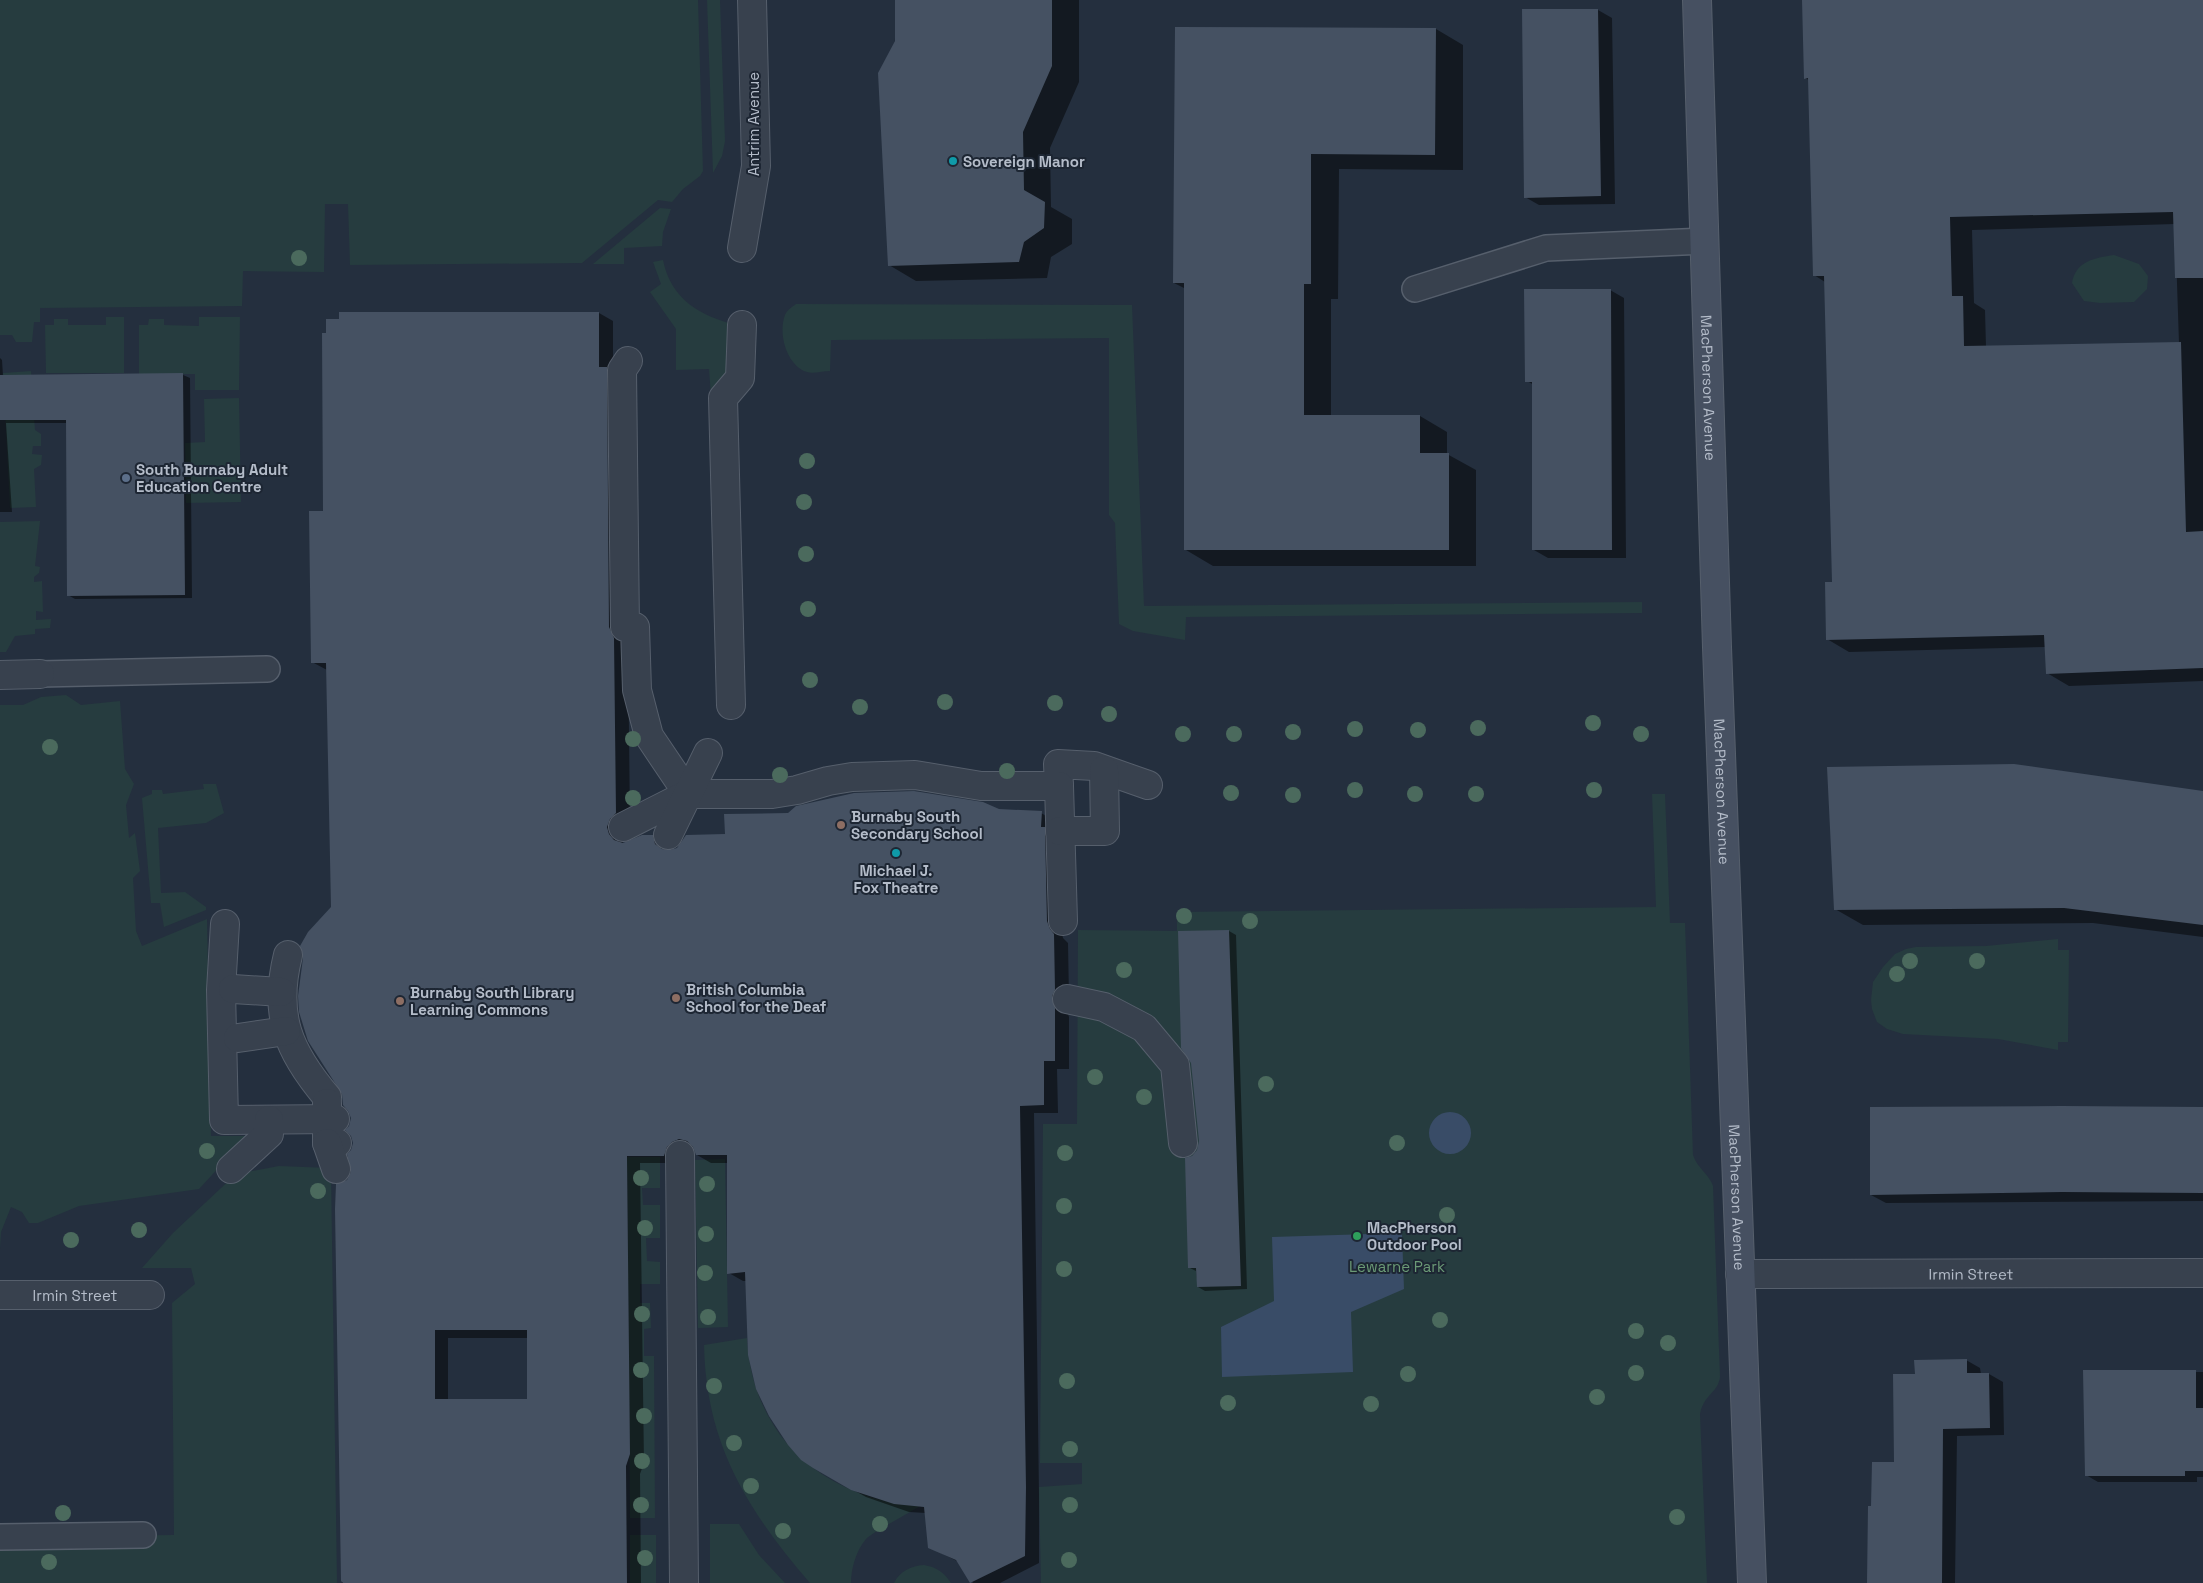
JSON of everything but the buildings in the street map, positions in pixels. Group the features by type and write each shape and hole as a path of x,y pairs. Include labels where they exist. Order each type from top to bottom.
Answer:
{"street":[{"name":"Antrim Avenue","path":"742,248 756,166 752,0"},
{"name":"MacPherson Avenue","path":"1697,0 1717,638 1752,1583"},
{"path":"731,705 723,398 740,378 742,325"},
{"path":"628,361 622,370 626,627 635,627 638,690 648,736 688,794"},
{"path":"0,675 40,674"},
{"path":"668,835 708,752"},
{"path":"1062,921 1054,824 1058,764 1094,766 1148,785"},
{"path":"1054,824 1105,831 1104,770"},
{"path":"623,827 688,794 732,804 852,777 894,779 915,775 981,786 1058,786"},
{"path":"225,924 231,1042 224,1120 269,1120 331,1127 286,1031 281,992 288,955"},
{"path":"227,990 281,992"},
{"path":"1067,999 1104,1007 1144,1028 1176,1065 1183,1143"},
{"path":"231,1042 286,1031"},
{"path":"231,1169 270,1134 269,1120"},
{"path":"680,1155 684,1583"},
{"name":"Irmin Street","path":"1740,1274 2203,1273"},
{"name":"Irmin Street","path":"0,1295 150,1295"}],"lane":[{"path":"1415,290 1546,248 1706,242"},
{"path":"40,674 267,669"},
{"path":"0,1537 143,1535"}],"green space":[{"path":"0,0 698,0 703,171 672,202 658,200 582,263 350,265 348,204 325,204 324,272 243,271 242,306 40,308 40,322 34,322 32,342 16,342 12,335 0,335"},
{"path":"707,0 720,0 725,141 722,156 713,173"},
{"path":"660,208 671,209 663,232 662,246 624,248 624,264 593,264"},
{"path":"2114,255 2139,264 2148,276 2147,289 2134,302 2100,303 2084,301 2072,283 2077,270 2093,259"},
{"path":"663,260 667,274 680,296 689,304 711,317 736,325 736,371 711,396 709,369 676,370 676,329 650,292 661,284 653,262"},
{"path":"796,304 1132,305 1144,606 1642,602 1642,613 1186,617 1185,640 1133,631 1119,624 1115,523 1109,515 1109,338 831,340 830,371 809,373 794,363 789,356 783,339 785,315"},
{"path":"106,317 124,317 124,373 46,373 45,325 54,325 54,319 68,319 68,325 106,325"},
{"path":"199,317 240,317 239,390 195,390 195,374 139,374 139,325 148,325 149,319 164,319 164,325 199,326"},
{"path":"31,371 35,430 41,434 41,446 33,446 32,454 42,455 41,465 34,469 36,507 10,508 3,373"},
{"path":"239,398 241,502 186,503 185,443 205,442 204,399"},
{"path":"40,521 35,566 40,567 39,573 34,577 34,582 42,581 43,612 36,611 36,620 51,619 50,628 35,629 35,634 15,636 6,652 0,652 0,522"},
{"path":"66,695 81,705 120,701 125,769 134,784 126,805 129,838 135,833 140,871 133,878 136,931 142,946 207,919 211,1136 248,1136 199,1189 79,1206 38,1223 29,1223 22,1212 11,1207 1,1232 0,1249 0,705 23,705 41,697"},
{"path":"203,784 216,784 224,813 206,823 158,828 161,893 185,892 206,907 206,910 164,927 160,903 151,903 142,798 152,794 152,790 162,790 163,794 204,789"},
{"name":"Lewarne Park","path":"1652,794 1665,794 1670,923 1685,923 1693,1155 1697,1164 1713,1186 1720,1377 1717,1387 1705,1402 1700,1414 1707,1583 1041,1583 1039,1487 1082,1484 1082,1463 1040,1463 1043,1124 1077,1124 1078,930 1177,931 1177,912 1656,907"},
{"path":"2058,939 2058,950 2069,950 2068,1042 2058,1042 2058,1050 1998,1039 1903,1034 1887,1029 1877,1022 1871,1000 1873,982 1895,954 1916,947 1986,946"},
{"path":"627,1157 660,1157 660,1188 642,1188 643,1205 660,1205 660,1238 646,1238 647,1261 660,1262 660,1284 640,1284 640,1303 650,1303 651,1328 644,1329 644,1356 654,1356 655,1518 630,1518"},
{"path":"725,1159 728,1327 698,1328 695,1160"},
{"path":"279,1166 329,1168 331,1172 337,1583 0,1583 0,1537 174,1535 172,1303 195,1284 191,1268 142,1268 173,1233 236,1174"},
{"path":"747,1338 752,1373 763,1405 779,1433 799,1456 824,1476 853,1491 885,1501 920,1506 866,1539 859,1549 855,1560 851,1583 810,1583 767,1529 749,1502 734,1474 722,1445 713,1414 707,1381 704,1345"},
{"path":"710,1524 739,1524 759,1555 785,1583 710,1583"},
{"path":"630,1535 656,1535 656,1583 630,1583"},
{"path":"924,1565 939,1571 951,1583 894,1583 899,1575 906,1570"}],"water":[{"path":"1454,1112 1462,1115 1468,1121 1471,1133 1468,1145 1462,1151 1446,1154 1438,1151 1432,1145 1429,1129 1432,1121 1438,1115"},
{"path":"1402,1233 1404,1289 1351,1312 1353,1372 1222,1377 1221,1327 1274,1301 1272,1237"}],"place":[{"name":"Sovereign Manor","path":"953,161"},
{"name":"South Burnaby Adult Education Centre","path":"126,478"},
{"name":"Burnaby South Secondary School","path":"841,825"},
{"name":"Michael J. Fox Theatre","path":"896,853"},
{"name":"British Columbia School for the Deaf","path":"676,998"},
{"name":"Burnaby South Library Learning Commons","path":"400,1001"},
{"name":"MacPherson Outdoor Pool","path":"1357,1236"}]}
